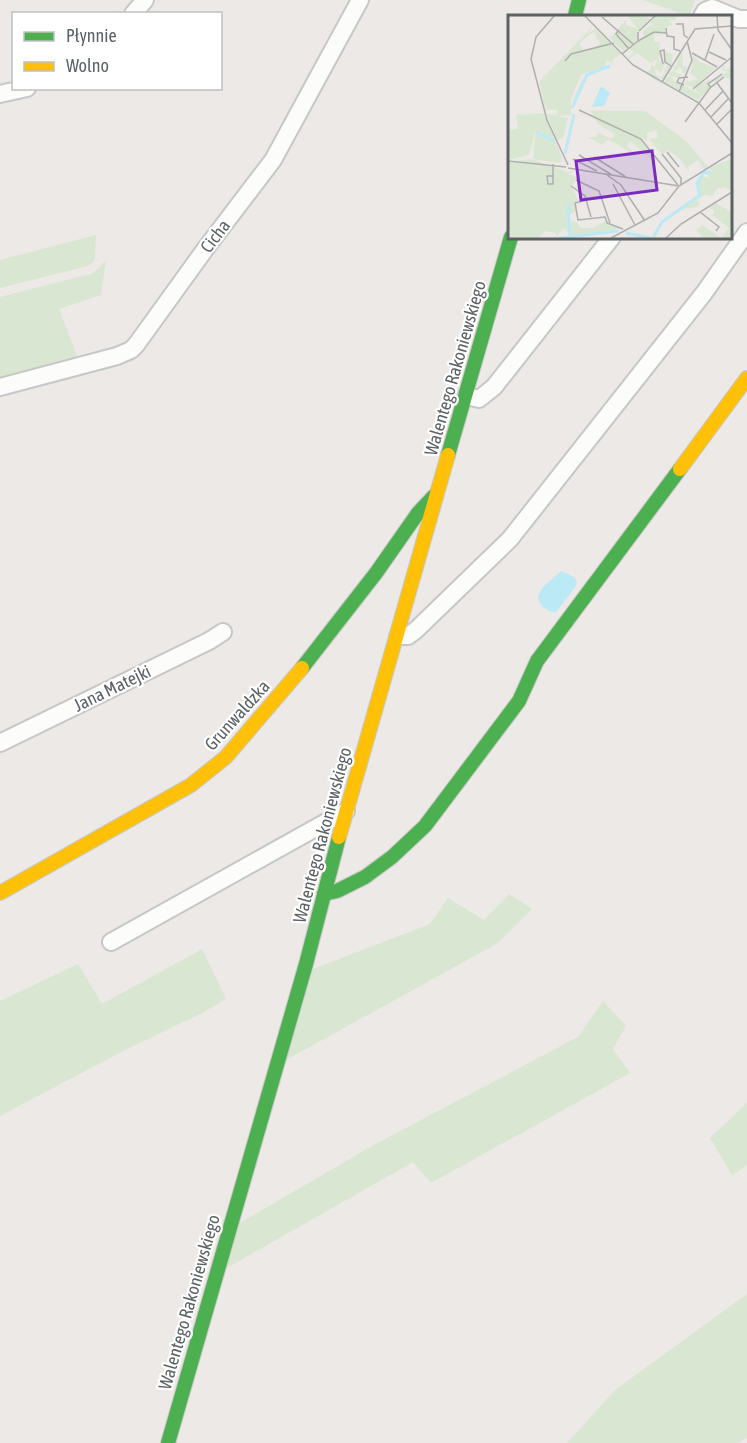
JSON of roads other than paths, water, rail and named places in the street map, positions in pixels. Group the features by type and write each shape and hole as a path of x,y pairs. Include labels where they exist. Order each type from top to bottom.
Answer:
{"street":[{"path":"135,12 145,0"},
{"name":"Cicha","path":"0,387 117,356 136,345 273,160 360,0"},
{"path":"575,15 579,0"},
{"path":"703,15 712,8 731,15"},
{"path":"732,15 747,19"},
{"path":"0,94 18,90"},
{"path":"398,636 408,636 416,630 510,539 704,293 747,232"},
{"name":"Walentego Rakoniewskiego","path":"168,1443 511,238"},
{"path":"466,396 479,399 494,387 611,238"},
{"path":"324,894 353,885 409,843 425,826 519,701 537,661 747,378"},
{"name":"Grunwaldzka","path":"0,893 191,785 226,757 308,662 376,573 418,513 438,491"},
{"name":"Jana Matejki","path":"0,743 209,641 223,632"},
{"path":"111,942 346,811"}],"water":[{"path":"561,571 574,577 577,582 556,612 553,612 541,605 538,596 543,587"}]}
